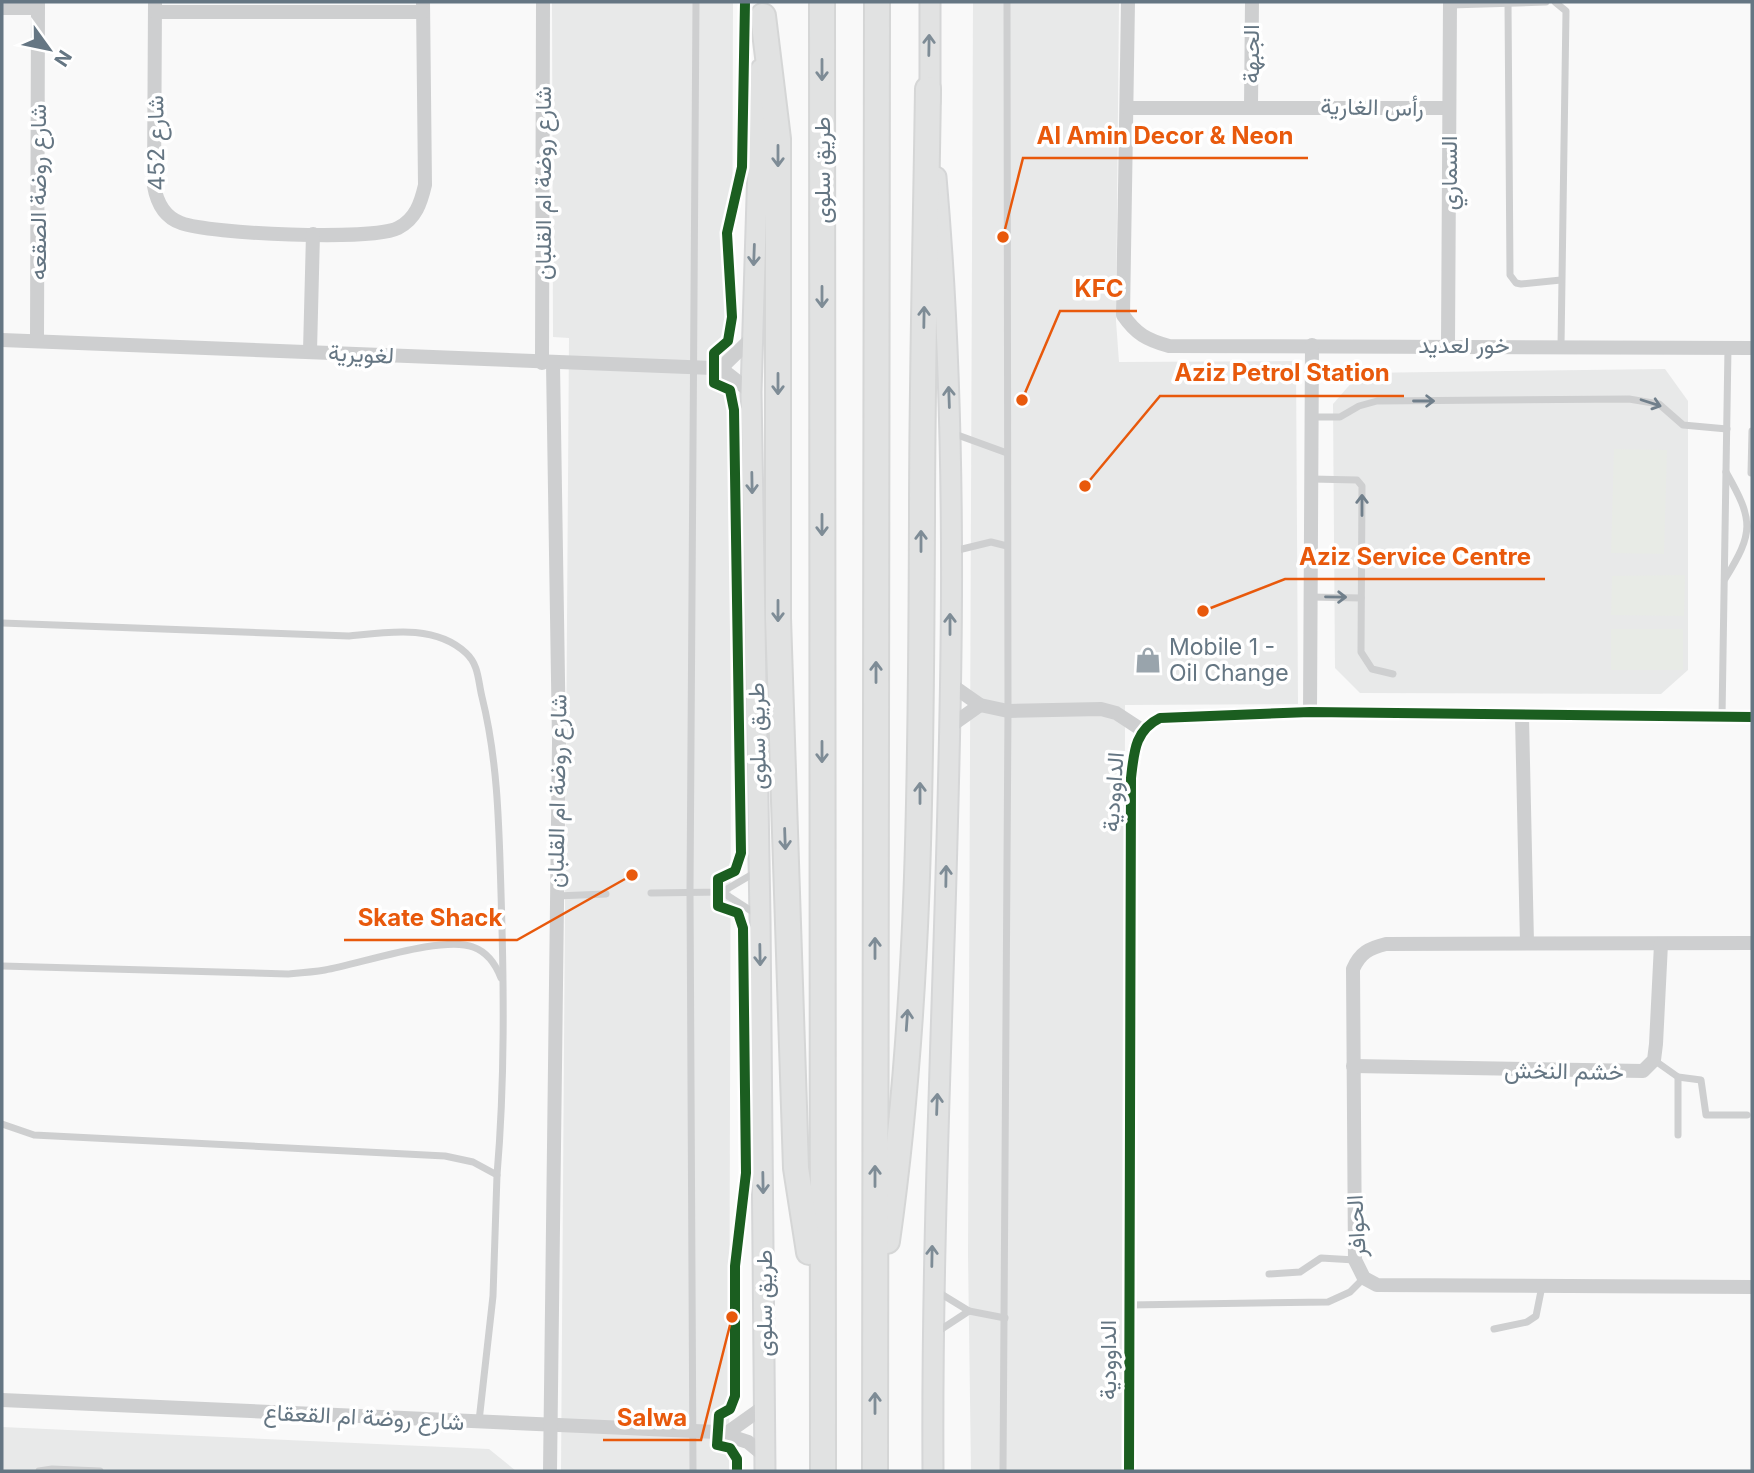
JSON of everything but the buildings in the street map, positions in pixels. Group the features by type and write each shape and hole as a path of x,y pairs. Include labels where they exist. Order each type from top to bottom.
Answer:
{"highway":[{"name":"طريق سلوى","path":"822,2 823,1471"},
{"path":"875,1471 877,2"},
{"path":"763,9 778,139 778,618 796,1168 821,1325"},
{"path":"875,1332 898,1167 920,817 928,89"}],"main road":[{"path":"930,2 928,89 944,263 950,432 950,684 932,1288 933,1471"},
{"name":"طريق سلوى","path":"763,9 751,392 760,918 765,1463"}],"street":[{"name":"شارع روضة ام القلبان","path":"543,2 548,363 559,741 550,1471"},
{"name":"خور لعديد","path":"1128,2 1123,314 1134,331 1148,341 1169,346 1448,344 1752,348"},
{"name":"الجبهة","path":"1251,106 1252,2"},
{"name":"السماري","path":"1448,344 1450,4"},
{"path":"2,8 38,5"},
{"name":"شارع روضة الصقعه","path":"37,341 38,5"},
{"path":"155,7 423,7"},
{"name":"شارع 452","path":"155,7 154,187 157,202 166,214 179,223 199,228 313,234 380,234 398,228 412,218 421,202 425,185 423,7"},
{"name":"رأس الغارية","path":"1127,108 1449,108"},
{"path":"310,351 313,234"},
{"path":"751,339 720,369 751,392"},
{"name":"لغويرية","path":"2,340 720,369"},
{"path":"1310,712 1312,345"},
{"path":"950,684 980,705 1008,711 1101,709 1116,713 1142,730"},
{"path":"949,727 980,705"},
{"name":"الداوودية","path":"1129,1471 1131,778 1135,747 1142,730 1160,718 1310,712 1522,717 1752,717"},
{"path":"1522,717 1527,943"},
{"name":"الحوافر","path":"1752,943 1386,944 1370,947 1358,957 1353,969 1354,1260 1364,1278 1377,1285 1752,1287"},
{"name":"خشم النخش","path":"1353,1066 1629,1073 1643,1071 1654,1060 1661,944"},
{"name":"شارع روضة ام القعقاع","path":"2,1400 551,1427 692,1430 727,1433 748,1442 765,1463"},
{"path":"727,1433 765,1405"}],"lane":[{"path":"693,1471 690,891 695,2"},
{"path":"1003,1471 1008,711 1007,2"},
{"path":"1450,4 1546,2"},
{"path":"1555,2 1560,2 1566,11 1561,346"},
{"path":"1508,3 1510,275 1516,283 1521,284 1561,280"},
{"path":"1722,717 1728,347"},
{"path":"1311,417 1340,417 1368,402 1377,401 1643,400 1659,404 1683,425 1727,429"},
{"path":"1751,474 1752,431"},
{"path":"950,432 1007,453"},
{"path":"1724,579 1749,545 1750,517 1726,472"},
{"path":"1311,480 1344,477 1357,480 1362,486 1361,652 1372,669 1392,674"},
{"path":"950,552 991,542 1007,547"},
{"path":"1311,597 1362,598"},
{"path":"2,623 349,636 401,631 449,641 466,653 476,666 490,728 498,795 504,985 502,1116 493,1296 479,1422"},
{"path":"722,892 759,869"},
{"path":"650,893 722,892 760,918"},
{"path":"556,896 606,894"},
{"path":"2,965 288,974 325,970 447,943 472,946 484,953 495,964 504,985"},
{"path":"1654,1060 1678,1077 1701,1080 1706,1115 1747,1115"},
{"path":"1678,1077 1678,1135"},
{"path":"2,1124 34,1135 445,1156 473,1162 497,1175"},
{"path":"1269,1274 1300,1272 1321,1258 1354,1260"},
{"path":"1129,1305 1328,1302 1350,1292 1364,1278"},
{"path":"1494,1329 1527,1322 1536,1316 1542,1286"},
{"path":"932,1288 969,1311 1005,1318"},
{"path":"932,1335 969,1311"},
{"path":"39,1471 100,1471"}],"shaded area":[{"path":"552,2 733,2 729,1471 561,1471 569,338 553,337"},
{"path":"973,2 1119,2 1116,321 1119,362 1296,361 1298,704 1125,705 1124,1471 971,1471 968,1255"},
{"path":"1665,369 1688,401 1688,670 1661,694 1360,693 1335,668 1333,404 1360,373"},
{"path":"1614,449 1667,450 1664,554 1611,553"},
{"path":"1685,575 1684,616 1611,615 1612,576"},
{"path":"1611,629 1683,629 1683,670 1611,670"},
{"path":"2,1427 489,1449 516,1471 2,1471"}],"cycle path":[{"path":"737,1471 737,1459 730,1448 717,1445 719,1415 730,1409 735,1396 735,1266 746,1173 743,928 738,913 718,906 718,879 735,871 741,853 734,410 730,390 714,383 714,353 728,341 732,317 727,233 742,167 745,2"},
{"path":"1129,1471 1131,778 1137,743 1145,729 1160,718 1310,712 1752,717"}],"place":[{"name":"Al Amin Decor & Neon","path":"1003,237"},
{"name":"KFC","path":"1022,400"},
{"name":"Aziz Petrol Station","path":"1085,486"},
{"name":"Aziz Service Centre","path":"1203,611"},
{"name":"Mobile 1 - Oil Change","path":"1148,660"},
{"name":"Skate Shack","path":"632,875"},
{"name":"Salwa","path":"732,1317"}]}
